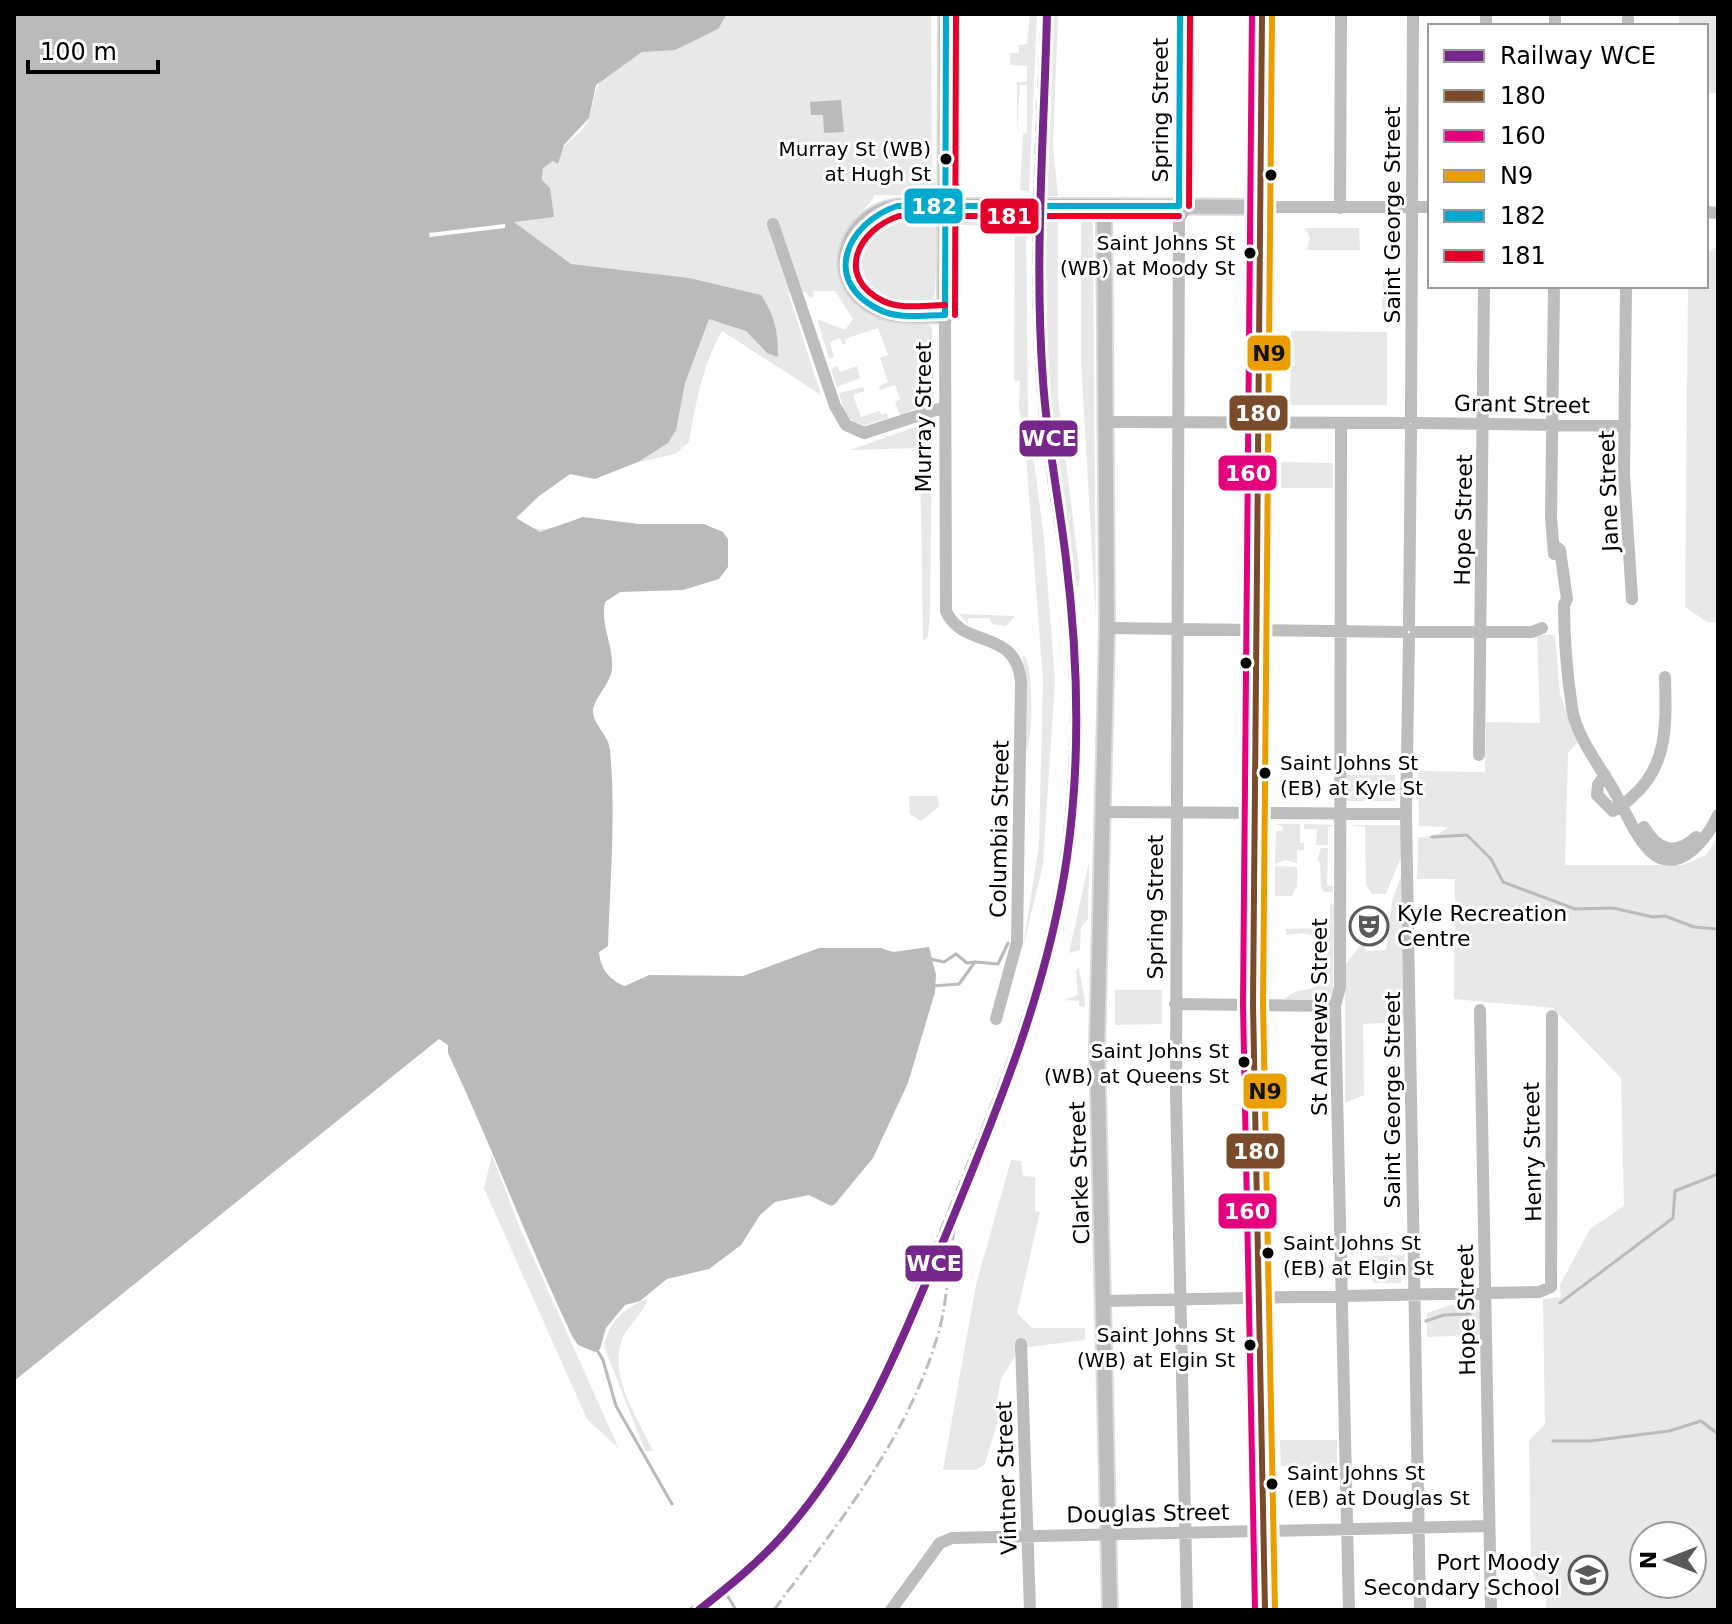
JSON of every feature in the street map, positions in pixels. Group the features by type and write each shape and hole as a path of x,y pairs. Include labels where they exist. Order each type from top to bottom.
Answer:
{"main road":[{"name":"Murray Street","path":"945,315 946,14"},
{"path":"1262,14 1253,1005 1265,1610"},
{"path":"945,315 900,315 877,309 857,293 848,275 846,252 855,229 876,211 906,206 1259,207"},
{"name":"Clarke Street","path":"1104,206 1107,628 1097,1011 1110,1610"}],"street":[{"name":"Spring Street","path":"1180,14 1184,206 1179,218 1175,1004 1187,1610"},
{"path":"1340,208 1341,14"},
{"name":"Saint George Street","path":"1413,14 1409,760 1406,814 1420,1610"},
{"path":"1259,207 1428,207"},
{"path":"773,224 835,406 846,425 864,433 945,407"},
{"name":"Hope Street","path":"1479,755 1484,288"},
{"path":"1554,288 1552,527 1555,546 1560,550 1567,599 1564,605 1565,658 1572,708 1581,732 1605,775 1598,785 1597,795 1609,810 1618,810 1644,787 1659,763 1665,738 1665,677"},
{"name":"Jane Street","path":"1626,288 1624,474 1632,599"},
{"name":"Murray Street","path":"945,315 946,611 956,626 999,643"},
{"name":"Grant Street","path":"1107,422 1625,426"},
{"name":"St Andrews Street","path":"1341,424 1340,987 1335,1006 1349,1610"},
{"path":"1107,628 1409,632 1532,632 1542,628"},
{"name":"Columbia Street","path":"996,1019 1017,942 1020,746 1020,671 1012,653 999,643"},
{"path":"1572,700 1626,803 1649,835 1665,849 1687,845 1717,817"},
{"path":"1104,812 1406,814"},
{"path":"1175,1004 1335,1006"},
{"name":"Hope Street","path":"1480,1010 1491,1610"},
{"name":"Henry Street","path":"1486,1294 1539,1292 1551,1287 1552,1016"},
{"path":"1104,1301 1486,1294"},
{"name":"Vintner Street","path":"1021,1344 1030,1610"},
{"name":"Douglas Street","path":"891,1610 940,1543 952,1538 1489,1526"}],"shaded area":[{"path":"14,14 727,14 718,29 675,50 642,52 596,85 589,118 564,145 558,164 553,161 543,168 542,180 550,188 554,217 514,222 571,264 689,278 761,295 773,317 777,340 778,357 767,353 746,331 709,319 685,383 676,430 668,443 638,462 595,479 570,474 539,496 516,518 540,532 583,517 638,524 704,524 723,532 728,539 728,567 719,579 683,590 620,592 605,602 604,618 612,667 593,711 610,750 613,823 608,946 599,952 600,958 610,977 625,986 649,975 743,976 819,948 881,948 893,952 929,947 936,975 935,992 908,1083 873,1158 835,1204 831,1206 809,1195 775,1202 760,1215 741,1245 709,1269 667,1279 640,1301 625,1305 606,1328 600,1349 595,1352 578,1345 572,1336 448,1053 448,1045 439,1039 14,1381"},
{"path":"367,14 931,14 932,176 938,186 938,196 875,195 848,228 840,256 846,285 864,308 890,320 918,321 932,327 934,401 900,415 895,402 900,399 895,385 880,390 879,386 888,382 880,358 888,355 878,328 845,339 846,344 842,344 840,338 830,342 834,357 829,359 817,319 845,330 853,319 835,291 813,291 814,296 810,298 805,292 788,292 821,395 722,331 705,371 689,442 675,454 622,466 595,479 570,474 539,496 517,517 532,528 548,529 583,517 565,536 480,534","holes":["605,74 590,116 583,128 565,146 558,164 553,161 543,167 542,180 547,187 529,174"]},
{"path":"1030,14 1037,14 1029,192 1020,190 1023,134 1027,132 1027,85 1020,85 1017,134 1017,82 1027,82 1027,66 1010,65 1010,53 1019,53 1019,45 1027,44"},
{"path":"1049,14 1058,14 1053,147 1058,196 1045,196"},
{"path":"1679,14 1718,14 1718,93 1708,93 1708,24 1679,24"},
{"path":"841,100 844,132 824,133 823,115 811,115 810,102"},
{"path":"893,212 938,212 935,294 931,303 921,309 908,309 888,305 872,296 860,284 854,269 853,254 858,238 870,225"},
{"path":"965,212 966,216 1026,215 1028,415 1044,539 1055,680 1043,864 1022,953 1039,845 1043,681 1024,429 1019,409 1020,381 1014,380 1015,232 1012,226 962,225 961,213"},
{"path":"1046,213 1058,213 1058,397 1080,577 1078,588 1073,578 1044,347"},
{"path":"1081,213 1091,219 1093,227 1096,621 1081,361"},
{"path":"1305,228 1359,228 1360,250 1307,250 1310,238"},
{"path":"1718,246 1718,622 1707,622 1685,607 1688,288 1708,288 1708,252"},
{"path":"1383,281 1396,282 1394,319 1382,319"},
{"path":"1291,331 1387,332 1387,405 1290,405"},
{"path":"837,365 840,372 857,366 860,378 837,387 831,370"},
{"path":"863,387 865,391 853,395 861,417 880,411 881,415 887,413 888,418 862,426 846,417 839,393"},
{"path":"921,425 932,434 930,613 928,637 923,641 920,448 850,450"},
{"path":"1281,462 1333,463 1333,488 1281,488"},
{"path":"959,614 1015,616 1006,626 992,624 989,618 968,618 968,624"},
{"path":"1537,635 1555,635 1560,695 1578,742 1568,753 1565,865 1683,865 1706,855 1718,836 1718,1610 1546,1610 1546,1600 1531,1569 1529,1440 1545,1424 1543,1299 1561,1297 1560,1285 1590,1229 1624,1206 1621,1078 1553,1008 1454,999 1455,879 1417,879 1418,838 1438,834 1449,827 1419,826 1418,771 1485,772 1486,722 1540,723"},
{"path":"1022,656 1026,657 1031,692 1030,735 1025,755 1026,676"},
{"path":"1344,775 1395,775 1395,801 1344,801"},
{"path":"909,796 937,796 940,806 921,821 910,814"},
{"path":"1276,824 1300,824 1300,843 1304,843 1304,850 1297,850 1297,863 1285,860 1275,864 1276,831 1282,831 1283,827"},
{"path":"1304,824 1334,825 1328,827 1328,845 1316,845 1317,829 1304,829"},
{"path":"1347,825 1400,825 1403,852 1386,894 1372,894 1366,885 1365,827"},
{"path":"1263,830 1269,830 1268,896 1263,895"},
{"path":"1321,848 1328,848 1327,885 1333,886 1333,892 1324,892 1321,887 1320,862 1317,861"},
{"path":"1089,862 1088,920 1081,926 1080,950 1069,953"},
{"path":"1275,866 1297,867 1297,886 1292,896 1275,896"},
{"path":"1403,871 1404,1022 1363,1024 1364,1095 1345,1103 1345,965 1365,940 1365,951 1386,950 1392,901"},
{"path":"1330,903 1334,905 1333,991 1328,999 1285,999 1313,988 1323,980 1327,956 1323,954 1325,939 1303,933 1287,935 1285,929 1329,928"},
{"path":"1268,946 1268,994 1263,994 1262,948"},
{"path":"1079,967 1085,1007 1079,1006 1079,1001 1064,1000 1078,995 1076,971"},
{"path":"1115,990 1162,990 1162,1024 1115,1025"},
{"path":"492,1155 519,1226 619,1449 587,1419 484,1188"},
{"path":"1011,1160 1021,1161 1023,1176 1035,1177 1035,1211 1040,1212 1017,1313 1032,1328 1085,1328 1085,1340 1020,1348 1001,1379 997,1400 1000,1413 985,1464 976,1470 943,1470 976,1285"},
{"path":"1405,1255 1401,1283 1373,1283 1373,1256"},
{"path":"647,1299 622,1340 619,1368 627,1397 653,1451 645,1451 604,1346 619,1316"},
{"path":"1450,1305 1473,1305 1480,1312 1480,1335 1427,1337 1427,1313"},
{"path":"1280,1440 1337,1440 1337,1465 1281,1466"}],"pier":[{"path":"505,224 505,228 430,237 429,233"}],"waterway":[{"path":"1432,837 1467,835 1491,859 1503,882 1575,909 1613,908 1653,917 1665,916 1694,927 1718,929"},
{"path":"933,986 959,984 975,962 998,964 1008,943"},
{"path":"930,959 944,962 956,954 967,963 975,962"},
{"path":"1560,1303 1673,1218 1675,1191 1718,1174"},
{"path":"1426,1321 1444,1315 1470,1314"},
{"path":"597,1350 603,1360 616,1406 672,1504"},
{"path":"1553,1441 1590,1441 1669,1431 1701,1421 1718,1434"},
{"path":"727,1595 736,1610"}],"railway":[{"path":"689,1610 735,1575 774,1537 807,1498 861,1412 906,1316 987,1115 1024,1014 1052,911 1065,824 1071,718 1063,577 1043,437 1035,343 1034,202 1042,14"},
{"path":"774,1610 870,1476 911,1404 940,1327 960,1206"}],"rail line":[{"name":"WCE","path":"699,1610 752,1566 808,1505 872,1402 922,1292 997,1108 1031,1010 1058,909 1071,820 1076,708 1070,596 1047,426 1040,335 1047,14"}],"transit line":[{"name":"182","path":"945,315 946,14"},
{"name":"181","path":"955,315 956,14"},
{"name":"182","path":"1179,206 1180,14"},
{"name":"181","path":"1189,206 1190,14"},
{"name":"160","path":"1252,14 1243,1005 1255,1610"},
{"name":"180","path":"1262,14 1253,1005 1265,1610"},
{"name":"N9","path":"1272,14 1263,1005 1275,1610"},
{"name":"182","path":"945,315 894,315 860,297 850,283 846,268 847,253 854,238 879,214 897,206 1179,206"},
{"name":"181","path":"945,305 897,305 883,301 868,291 859,280 856,267 857,255 872,232 899,216 1179,216"}],"place":[{"name":"Murray St (WB) at Hugh St","path":"946,159"},
{"name":"Saint Johns St (WB) at Moody St","path":"1250,253"},
{"name":"Saint Johns St (EB) at Kyle St","path":"1265,773"},
{"name":"Kyle Recreation Centre","path":"1369,926"},
{"name":"Saint Johns St (WB) at Queens St","path":"1244,1062"},
{"name":"Saint Johns St (EB) at Elgin St","path":"1268,1253"},
{"name":"Saint Johns St (WB) at Elgin St","path":"1250,1345"},
{"name":"Saint Johns St (EB) at Douglas St","path":"1272,1484"},
{"name":"Port Moody Secondary School","path":"1588,1575"}]}
